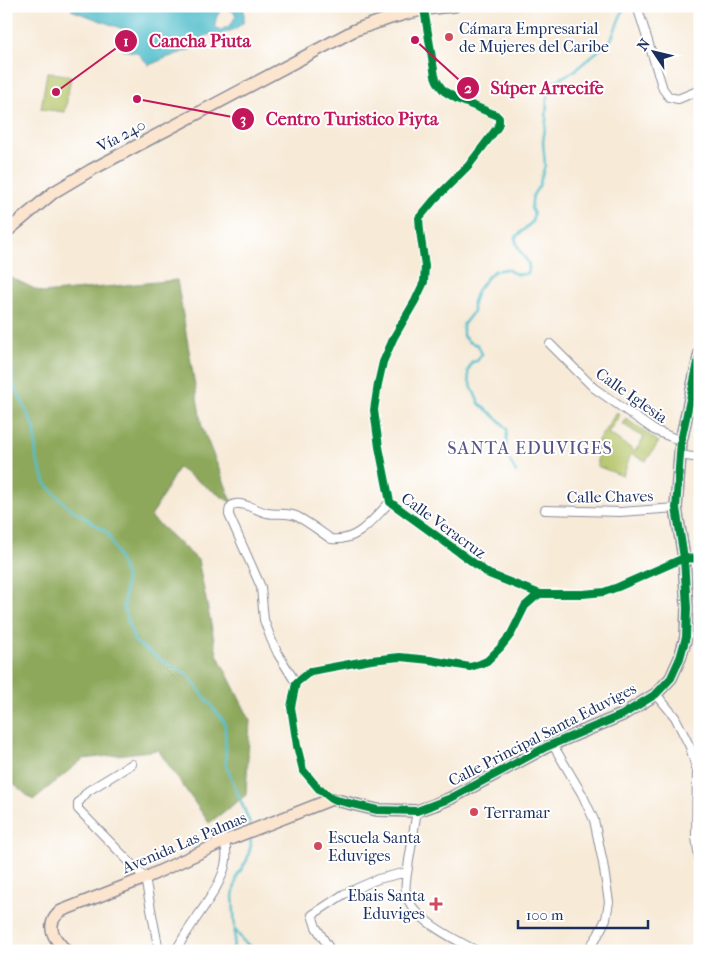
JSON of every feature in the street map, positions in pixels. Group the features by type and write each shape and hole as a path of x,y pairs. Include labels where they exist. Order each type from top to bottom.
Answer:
{"street":[{"name":"Vía 240","path":"6,232 54,192 119,154 355,30 387,18 424,9 454,6"},
{"path":"636,6 663,89 669,97 678,99 700,90"},
{"name":"Calle Veracruz","path":"424,9 437,81 444,91 457,100 496,114 499,118 499,123 469,165 434,200 420,218 425,266 424,282 394,337 383,362 374,410 390,502 489,574 540,594 604,592 684,558"},
{"name":"Calle Iglesia","path":"550,344 594,388 654,430 680,441"},
{"name":"Calle Principal Santa Eduviges","path":"332,799 377,810 417,811 451,798 546,747 553,746 622,715 656,694 670,678 680,658 686,638 687,608 684,558 676,508 680,441 700,353"},
{"path":"679,455 700,458"},
{"path":"296,683 270,639 264,620 261,587 230,515 231,507 241,503 267,513 297,516 331,539 337,539 347,538 359,533 390,502"},
{"name":"Calle Chaves","path":"545,510 620,512 676,508"},
{"path":"684,558 700,559"},
{"path":"332,799 318,788 303,770 291,706 296,683 311,671 370,660 400,657 470,666 480,664 487,661 500,648 511,634 525,606 540,594"},
{"path":"656,694 675,717 690,747 697,771 696,837 700,865"},
{"path":"553,746 582,794 594,820 603,863 609,902 606,919 587,951"},
{"path":"132,764 88,791 78,803 78,809 145,878 160,951"},
{"name":"Avenida Las Palmas","path":"66,951 55,938 52,931 53,921 61,910 145,878 225,840 332,799"},
{"path":"417,811 406,895 420,916 435,928 476,951"},
{"path":"176,951 223,873 226,860 225,840"},
{"path":"331,951 316,927 312,915 344,894 378,879 408,872"}],"green space":[{"path":"47,72 71,76 65,112 41,109"},
{"path":"6,275 43,293 177,280 202,427 233,504 178,468 151,517 198,560 217,654 250,720 246,795 209,823 158,750 83,759 33,800 6,778"},
{"path":"617,412 620,415 608,433 635,451 644,438 623,424 626,419 659,442 646,461 631,454 623,476 597,466 597,442"}],"water":[{"path":"77,6 246,6 244,8 244,22 235,29 217,36 212,33 191,49 149,65 136,52 123,50 126,30 71,10","holes":["225,9 231,10 236,15 231,25 221,30 215,27 218,14"]}],"waterway":[{"path":"516,473 506,453 507,429 479,403 469,381 468,371 472,362 477,361 482,354 478,345 469,342 463,336 463,325 473,312 473,302 477,291 494,271 507,269 517,274 528,273 528,263 515,238 532,222 534,214 531,208 533,195 539,186 545,165 543,142 547,100 550,90 553,82 574,71 611,40 622,12 622,6"},
{"path":"6,253 6,261"},
{"path":"6,355 11,362 13,383 35,429 36,458 46,484 67,506 108,533 126,575 124,608 134,641 170,666 186,673 225,723 226,765 249,821 250,828"},
{"path":"233,951 235,930 233,896 237,876 247,860 251,845 250,834"},
{"path":"236,931 243,941 257,951"}],"cycle path":[{"path":"424,9 435,76 440,86 444,91 457,99 496,115 499,118 499,123 469,165 419,218 425,266 424,282 394,337 383,362 374,410 390,502 489,574 540,594 604,592 684,558 700,559"},
{"path":"540,594 525,606 511,634 500,648 487,661 480,664 470,667 400,657 371,660 311,671 296,683 291,707 303,770 318,788 332,799 377,810 417,811 451,798 546,747 622,715 656,694 671,678 680,658 686,637 687,608 684,558 676,508 681,441 700,353"}],"place":[{"name":"Cámara Empresarial de Mujeres del Caribe","path":"449,37"},
{"name":"Súper Arrecife","path":"415,40"},
{"name":"Cancha Piuta","path":"56,92"},
{"name":"Centro Turistico Piyta","path":"137,99"},
{"name":"Terramar","path":"474,812"},
{"name":"Escuela Santa Eduviges","path":"318,846"},
{"name":"Ebais Santa Eduviges","path":"436,904"}],"district":[{"name":"SANTA EDUVIGES","path":"530,448"}]}
